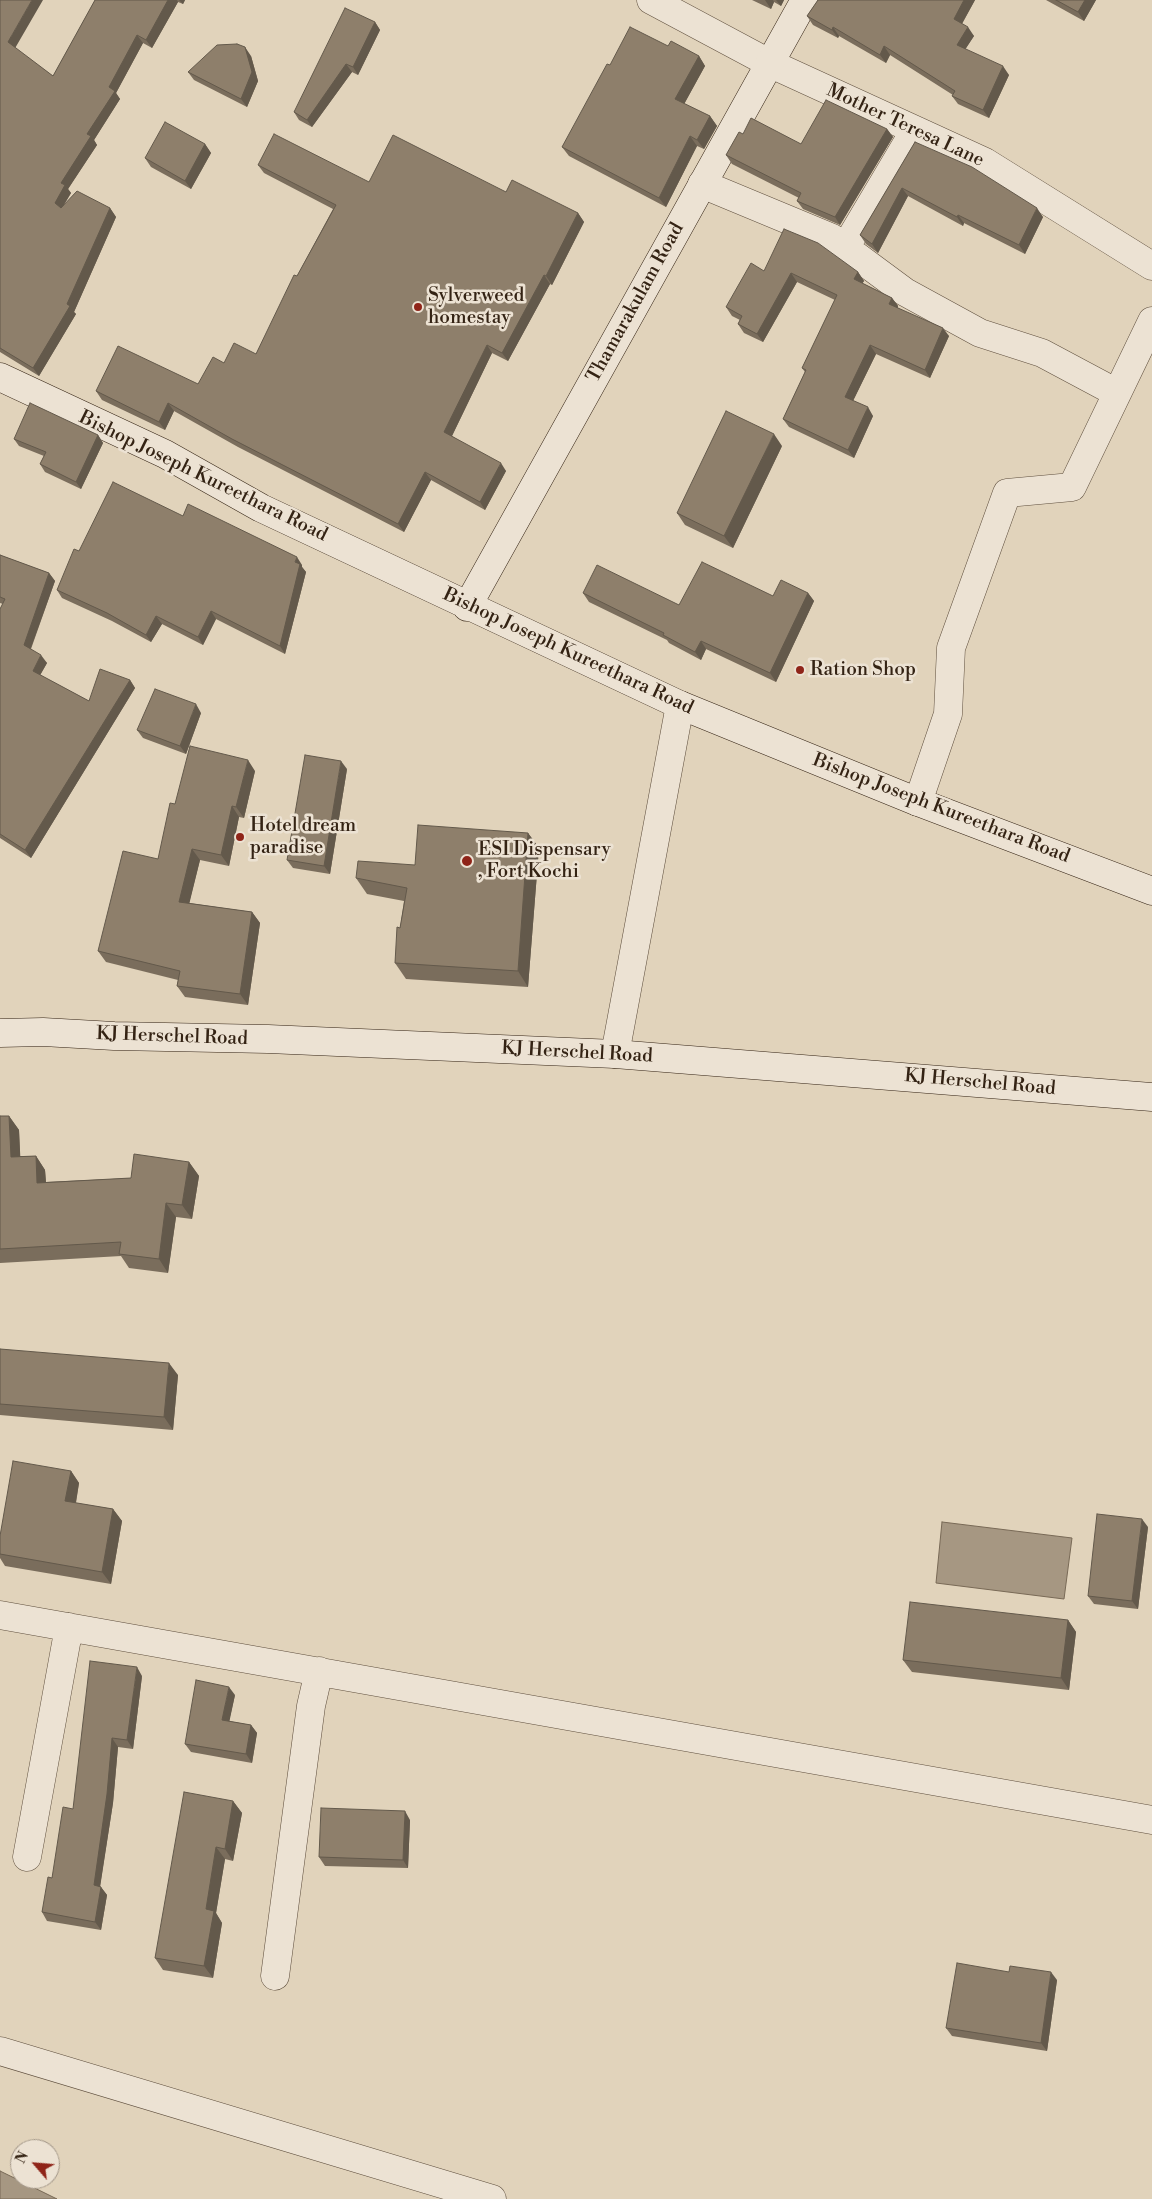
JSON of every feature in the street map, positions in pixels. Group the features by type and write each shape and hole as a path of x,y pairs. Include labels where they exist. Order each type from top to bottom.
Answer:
{"street":[{"name":"Thamarakulam Road","path":"467,607 805,0"},
{"name":"Mother Teresa Lane","path":"657,2 769,62 985,162 1152,266"},
{"path":"845,248 915,130"},
{"path":"702,184 832,238 913,297 980,332 1042,353 1117,393"},
{"path":"918,802 948,714 951,648 1007,493 1072,487 1152,321"},
{"name":"Bishop Joseph Kureethara Road","path":"0,377 165,454 260,508 467,607 680,705 918,802 1152,891"},
{"path":"615,1054 680,705"},
{"name":"KJ Herschel Road","path":"0,1033 43,1032 114,1036 268,1039 615,1054 1152,1097"},
{"path":"0,1615 1152,1820"},
{"path":"27,1857 69,1626"},
{"path":"275,1976 311,1706 319,1671"},
{"path":"0,2052 492,2199"}],"shaded area":[{"path":"942,1522 1072,1538 1064,1599 936,1583"},
{"path":"0,2171 10,2176 10,2189 37,2189 57,2199 0,2199"}],"building":[{"path":"0,0 32,0 8,42 53,76 95,0 168,0 146,40 137,35 109,87 115,91 87,134 91,136 61,183 65,185 55,203 61,208 77,191 110,208 67,304 70,306 33,368 0,348"},
{"path":"818,0 964,0 954,19 968,27 957,45 1003,66 983,110 952,96 955,91 884,46 880,55 833,27 832,30 807,16"},
{"path":"1056,0 1085,0 1078,12"},
{"path":"345,8 375,22 353,67 346,64 307,120 294,112"},
{"path":"630,27 668,46 671,41 699,56 675,99 710,116 697,140 690,136 659,198 562,147 607,64 610,65"},
{"path":"237,44 245,47 252,72 241,99 188,72 217,45"},
{"path":"826,100 887,129 835,217 797,201 801,193 726,155 739,132 743,134 751,118 801,144"},
{"path":"165,122 205,144 185,181 145,158"},
{"path":"274,134 369,182 393,135 506,192 512,180 578,213 546,276 544,275 502,353 487,345 444,432 501,463 480,502 425,472 398,524 232,439 168,403 159,422 96,391 118,346 198,384 213,357 224,363 234,343 256,354 294,275 297,276 336,205 258,165"},
{"path":"915,142 972,167 1037,208 1019,245 958,215 957,217 902,188 872,244 860,235"},
{"path":"784,229 818,243 858,272 854,279 892,298 889,304 943,328 925,370 870,345 845,397 868,407 848,450 783,419 806,370 802,368 837,295 791,273 757,334 738,324 742,316 726,307 751,263 764,271"},
{"path":"30,403 98,435 76,482 40,464 46,452 14,439"},
{"path":"726,411 774,434 724,536 677,513"},
{"path":"113,482 183,516 188,504 297,557 295,562 300,564 280,646 211,611 198,637 156,616 146,635 107,613 57,590 74,549 79,551"},
{"path":"0,555 49,573 24,645 41,655 33,671 89,701 100,669 130,680 25,850 0,834 0,609 5,599 0,597"},
{"path":"702,562 773,596 781,580 808,593 770,673 701,641 695,652 663,635 664,633 583,593 597,565 679,605"},
{"path":"155,689 196,704 180,746 137,730"},
{"path":"190,746 248,760 236,807 232,806 221,855 192,849 179,902 252,912 240,994 177,986 180,971 98,951 123,851 158,859 170,803 175,804"},
{"path":"305,755 341,761 324,866 287,860"},
{"path":"418,825 528,833 518,971 395,963 397,927 400,928 407,888 356,878 358,861 415,865"},
{"path":"0,1116 9,1116 11,1157 36,1156 37,1183 131,1178 134,1154 189,1162 182,1205 166,1203 159,1259 119,1254 121,1242 0,1249"},
{"path":"0,1349 169,1363 164,1417 0,1404"},
{"path":"13,1461 71,1471 65,1501 113,1509 102,1572 0,1554 0,1536"},
{"path":"1097,1514 1142,1519 1132,1601 1088,1596"},
{"path":"910,1602 1068,1620 1061,1678 903,1660"},
{"path":"90,1661 137,1667 127,1740 112,1738 107,1794 94,1885 101,1887 95,1922 42,1912 48,1877 52,1878 63,1807 73,1809"},
{"path":"196,1680 229,1687 222,1720 251,1725 246,1754 185,1744"},
{"path":"184,1792 233,1801 225,1849 216,1847 206,1909 214,1911 204,1966 155,1958"},
{"path":"321,1808 405,1811 403,1860 319,1857"},
{"path":"957,1963 1009,1972 1010,1966 1051,1972 1041,2043 946,2028"}],"place":[{"name":"Sylverweed homestay","path":"418,307"},
{"name":"Ration Shop","path":"800,670"},
{"name":"Hotel dream paradise","path":"240,837"},
{"name":"ESI Dispensary , Fort Kochi","path":"467,861"}]}
